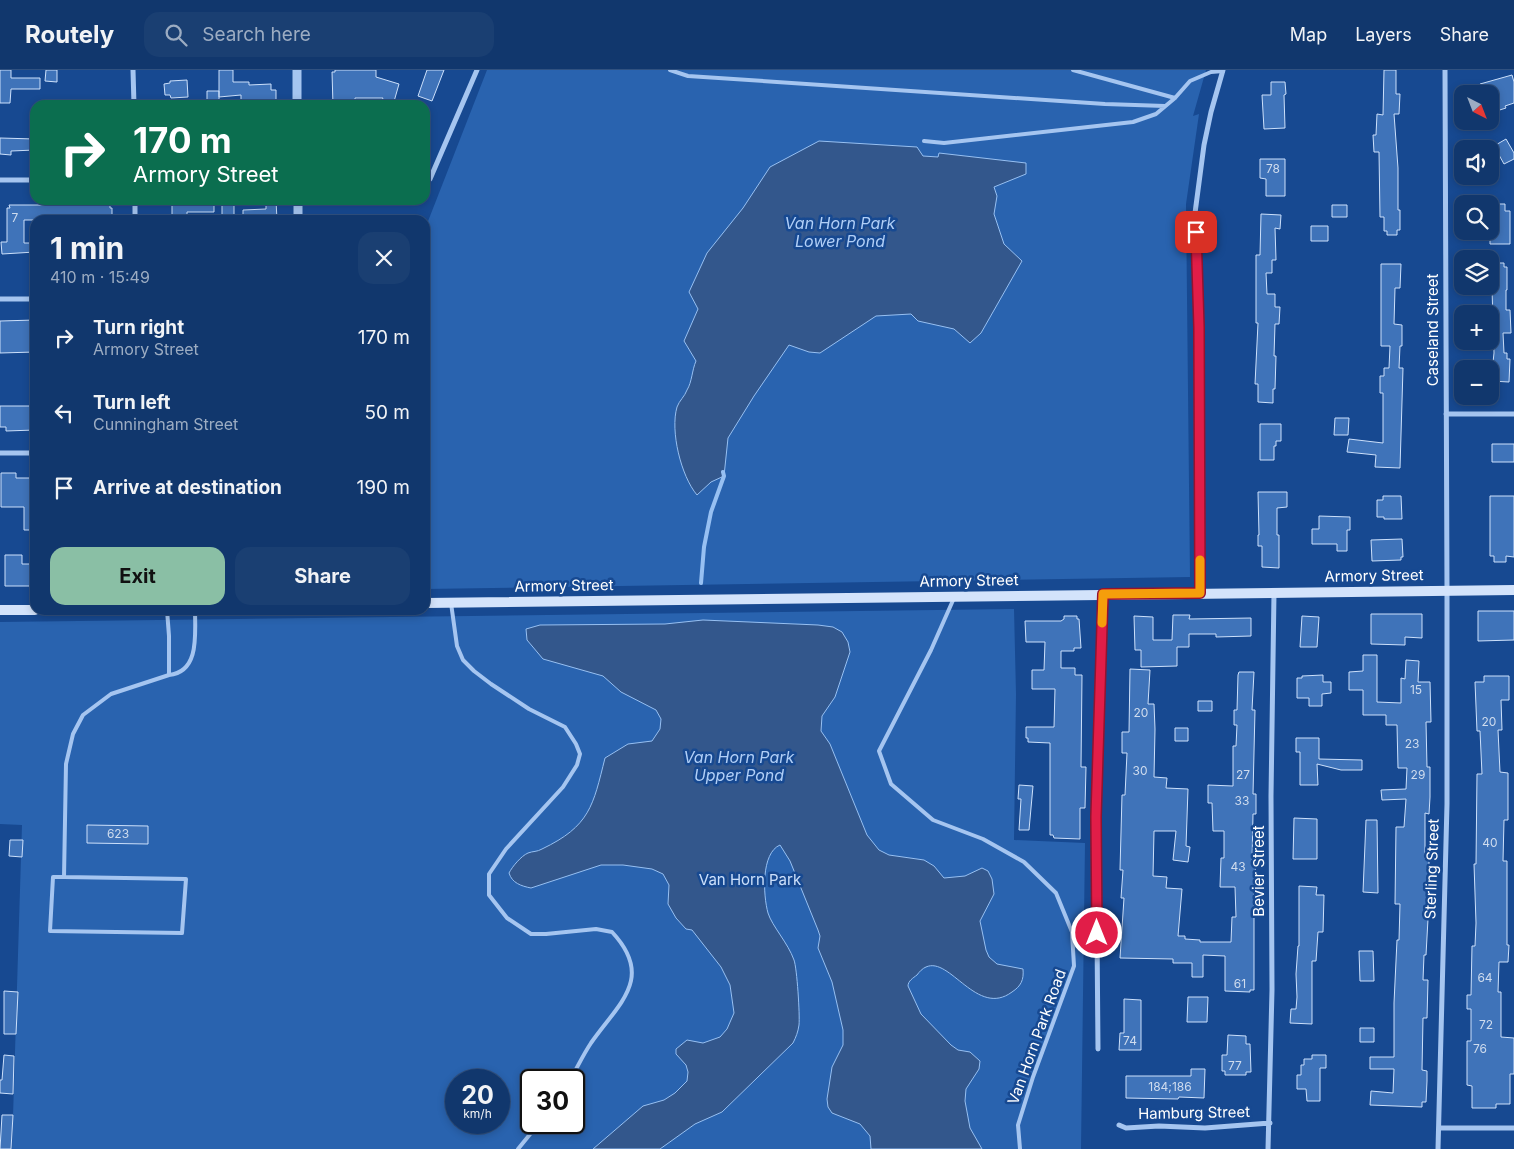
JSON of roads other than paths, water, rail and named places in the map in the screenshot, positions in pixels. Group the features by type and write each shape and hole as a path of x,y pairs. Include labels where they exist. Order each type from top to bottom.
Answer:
{"main road":[{"name":"Armory Street","path":"430,603 1514,590"},
{"path":"0,610 30,610"}],"street":[{"path":"133,70 134,100"},
{"path":"297,70 297,100"},
{"path":"430,180 477,70"},
{"path":"1200,593 1199,327 1196,213 1204,145 1223,70"},
{"name":"Caseland Street","path":"1445,70 1448,590"},
{"path":"0,180 30,180"},
{"path":"0,299 30,298"},
{"path":"1446,414 1514,414"},
{"path":"0,453 30,453"},
{"name":"Sterling Street","path":"1438,1149 1447,804 1448,590"},
{"name":"Bevier Street","path":"1268,1149 1272,990 1271,796 1274,592"},
{"path":"1098,1050 1096,817 1103,594"},
{"name":"Hamburg Street","path":"1119,1125 1126,1128 1159,1126 1205,1128 1270,1124"},
{"path":"1439,1128 1514,1128"}],"lane":[{"path":"670,70 688,76 1105,104 1165,106"},
{"path":"1073,70 1175,98"},
{"path":"924,141 944,143 1133,122 1156,114 1175,98 1190,81 1211,72 1223,70"},
{"name":"Van Horn Park Road","path":"955,596 931,650 879,751 891,784 933,820 983,839 1024,862 1056,893 1072,932 1074,966 1032,1076 1018,1125 1020,1149"},
{"path":"451,603 458,646 463,660 491,684 529,709 565,728 576,744 580,754 577,765 564,787 506,849 489,874 489,895 507,918 531,934 596,928 612,932 629,954 633,974 627,993 610,1020 591,1044 576,1069"},
{"path":"168,615 169,675"},
{"path":"64,877 66,764 72,734 83,715 111,694 177,674 190,661 196,645 195,615"},
{"path":"53,877 64,877 186,879 182,933 50,931 53,877"},
{"path":"518,1149 530,1134"}],"water":[{"name":"Van Horn Park Lower Pond","path":"819,141 917,147 923,156 938,157 939,153 1026,163 1026,174 994,187 997,196 994,214 1004,244 1022,261 981,333 970,343 954,329 918,321 911,314 876,316 820,353 809,352 789,345 728,438 724,476 711,482 697,495 686,477 678,453 675,428 677,407 689,387 696,361 684,341 698,309 689,292 707,253 743,208 770,167"},
{"name":"Van Horn Park Upper Pond","path":"703,620 818,625 833,627 842,632 848,642 850,652 835,697 822,716 821,731 830,744 867,835 879,850 889,855 924,860 934,866 944,878 965,876 982,868 988,871 992,879 994,894 980,921 986,950 989,957 997,964 1023,969 1020,985 1012,992 999,998 987,998 976,993 945,970 935,966 924,968 908,984 921,1014 951,1045 958,1050 970,1052 980,1061 979,1069 966,1089 965,1101 970,1128 982,1149 871,1149 870,1136 860,1124 832,1113 828,1107 827,1099 832,1067 843,1045 843,1030 832,982 818,948 820,936 818,930 790,861 780,845 769,856 765,875 765,896 770,918 788,947 795,965 799,1025 793,1043 722,1112 695,1124 660,1149 593,1149 643,1106 664,1100 675,1093 687,1081 688,1072 686,1065 676,1054 676,1049 687,1040 703,1043 720,1037 727,1029 734,1013 730,985 721,967 692,930 686,929 676,918 668,904 669,885 663,874 652,869 623,865 601,865 531,888 517,884 510,876 510,871 522,857 558,840 580,823 587,813 597,789 605,758 628,744 652,741 660,729 661,719 656,710 621,692 603,676 543,659 527,640 526,629 540,625 665,624"}],"waterway":[{"path":"701,583 704,547 711,512 724,476 723,472"}],"park label":[{"name":"Van Horn Park","path":"750,880"}]}
